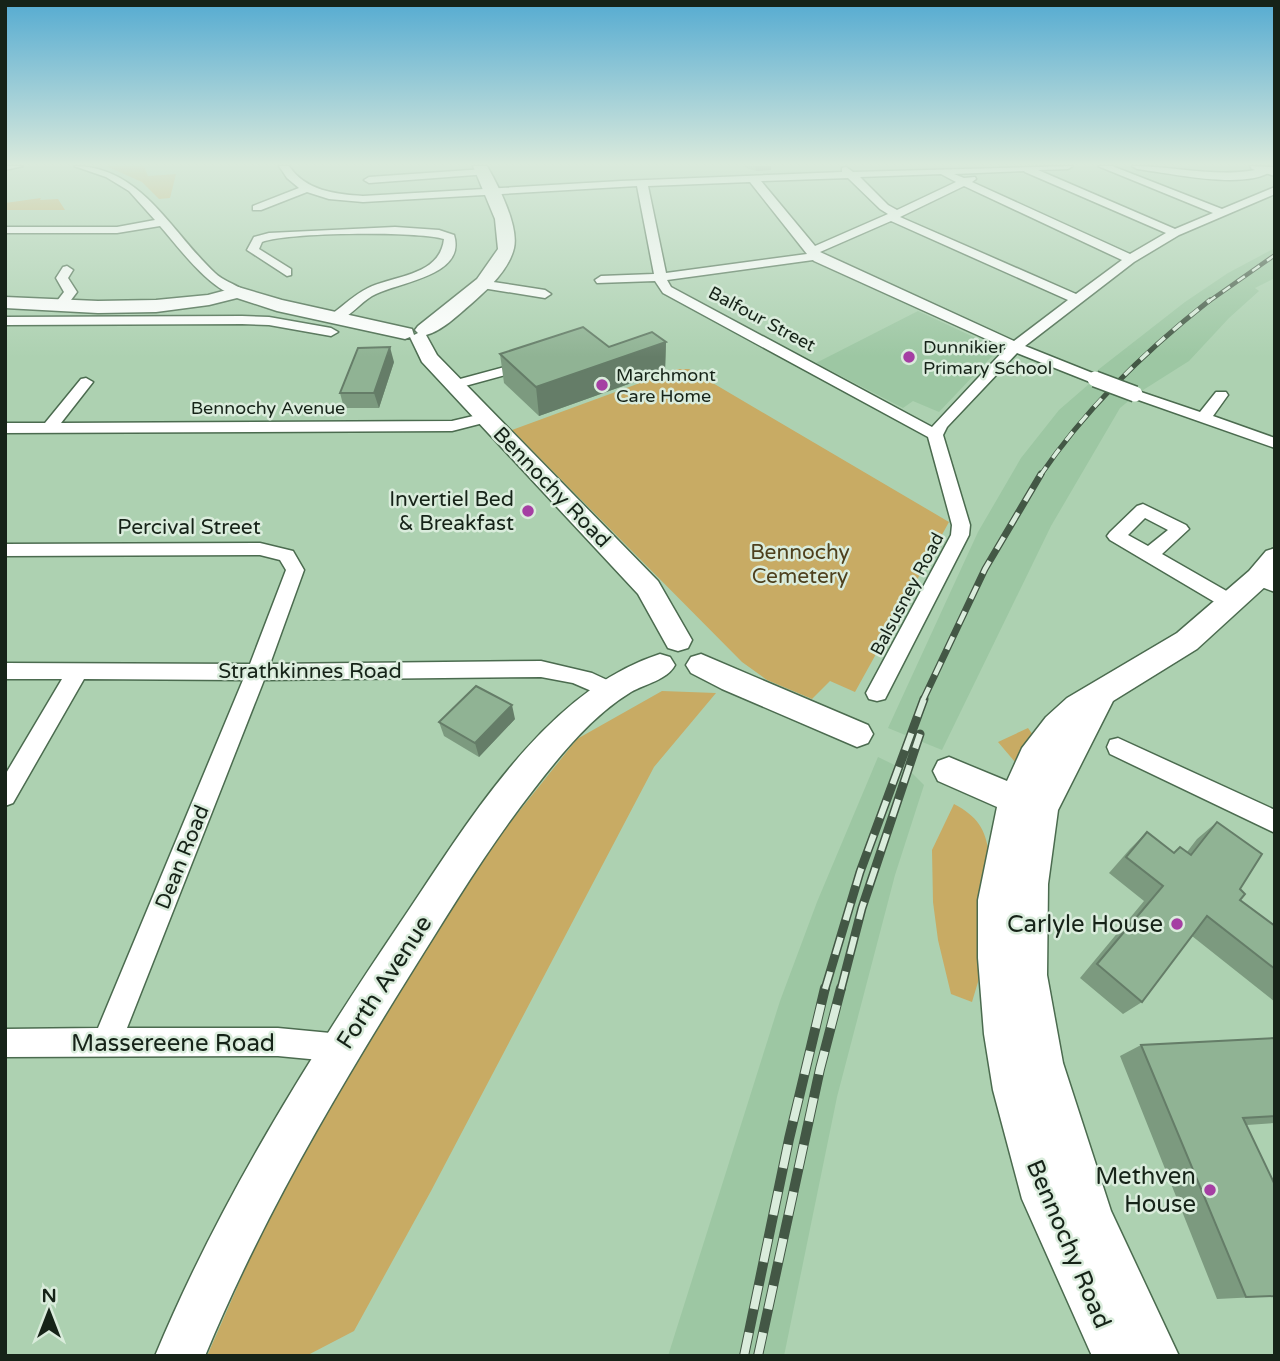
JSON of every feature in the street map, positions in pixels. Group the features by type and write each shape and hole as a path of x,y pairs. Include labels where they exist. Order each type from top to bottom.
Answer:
{"street":[{"path":"5,230 120,230"},
{"path":"169,230 212,277 237,292 334,324"},
{"path":"5,302 151,314 334,324 416,334 480,284 498,264 506,248 505,230"},
{"path":"651,230 661,277"},
{"path":"794,230 814,255 1015,347 1135,394 1275,443"},
{"path":"601,280 661,277 814,255 863,230"},
{"path":"926,230 1079,300"},
{"path":"1065,230 1130,259"},
{"path":"1167,230 1175,233"},
{"path":"935,435 941,425 1015,347 1130,259 1183,230"},
{"path":"287,272 253,250 259,238 407,231 443,232 450,237 448,255 441,263 425,273 370,292 334,324"},
{"path":"60,305 71,292 62,278 66,270"},
{"name":"Balfour Street","path":"661,277 662,285 667,290 935,435"},
{"path":"480,284 545,293"},
{"path":"5,321 151,314 237,292"},
{"name":"Bennochy Road","path":"416,334 429,358 648,588 678,640"},
{"path":"454,385 541,360"},
{"path":"49,428 86,382"},
{"path":"1203,418 1221,395"},
{"name":"Bennochy Avenue","path":"5,428 452,426 486,418"},
{"name":"Balsusney Road","path":"877,693 960,535 961,526 935,435"},
{"name":"Percival Street","path":"5,550 260,549 289,556 295,570 257,673"},
{"path":"1149,555 1230,602 1269,573"},
{"name":"Bennochy Road","path":"1118,1356 1084,1288 1045,1199 1030,1152 1004,1034 997,958 996,900 1028,805 1071,747 1104,693 1187,641 1230,602"},
{"path":"678,640 691,643 700,650 701,665 692,673 678,675 667,671 657,656 660,648 678,640"},
{"name":"Forth Avenue","path":"180,1356 223,1258 341,1048 456,870 502,807 562,733 610,691 660,664"},
{"path":"701,665 857,734"},
{"name":"Strathkinnes Road","path":"5,671 257,673 541,669 569,672 610,691"},
{"path":"5,796 78,671"},
{"name":"Dean Road","path":"107,1042 257,673"},
{"path":"1118,747 1275,822"},
{"path":"949,771 1028,805"},
{"name":"Bennochy Road","path":"1028,805 1028,975 1042,1063 1090,1218 1154,1356"},
{"name":"Massereene Road","path":"5,1043 278,1042 341,1048"}],"shaded area":[{"path":"1275,248 1275,278 1255,288 1259,291 1229,318 1189,361 1140,392 1094,373 1185,302 1228,273"},
{"name":"Dunnikier Primary School","path":"918,311 995,347 996,352 939,412 913,401 903,408 816,363"},
{"path":"1089,384 1131,399 1120,408 1051,526 942,750 888,728 978,532 1021,458 1059,410"},
{"path":"878,757 913,774 924,785 895,875 837,1097 784,1356 668,1356 780,1001 817,902"}],"green space":[{"name":"Bennochy Cemetery","path":"678,369 689,369 949,522 855,692 830,681 812,699 767,680 742,662 512,430"},
{"path":"662,691 716,693 654,767 431,1191 354,1331 306,1356 207,1356 300,1144 461,884 577,739"},
{"path":"1028,728 1033,735 1015,762 998,742"},
{"path":"954,804 969,813 979,824 986,838 989,855 984,962 972,1002 951,994 938,940 933,902 932,850"}],"building":[{"path":"583,327 609,347 652,332 666,342 536,387 500,354"},
{"path":"390,347 374,393 340,393 358,348"},
{"path":"476,686 512,705 475,743 439,722"},
{"name":"Carlyle House","path":"1217,822 1262,854 1240,889 1245,894 1240,900 1275,926 1275,969 1207,916 1142,1002 1097,964 1163,886 1126,857 1147,832 1174,853 1180,847 1191,855"},
{"name":"Methven House","path":"1275,1038 1275,1116 1243,1118 1275,1185 1275,1296 1246,1297 1141,1045"}],"railway":[{"path":"1208,302 1275,255"},
{"path":"1040,476 1077,427 1118,382 1162,339 1210,300"},
{"path":"923,700 985,569 1041,474"},
{"path":"825,989 860,872 924,699"},
{"path":"841,989 862,908 920,734"},
{"path":"744,1356 789,1139 825,988"},
{"path":"758,1356 820,1069 841,988"}],"place":[{"name":"Dunnikier Primary School","path":"909,357"},
{"name":"Marchmont Care Home","path":"602,385"},
{"name":"Invertiel Bed & Breakfast","path":"528,511"},
{"name":"Carlyle House","path":"1177,924"},
{"name":"Methven House","path":"1210,1190"}]}
